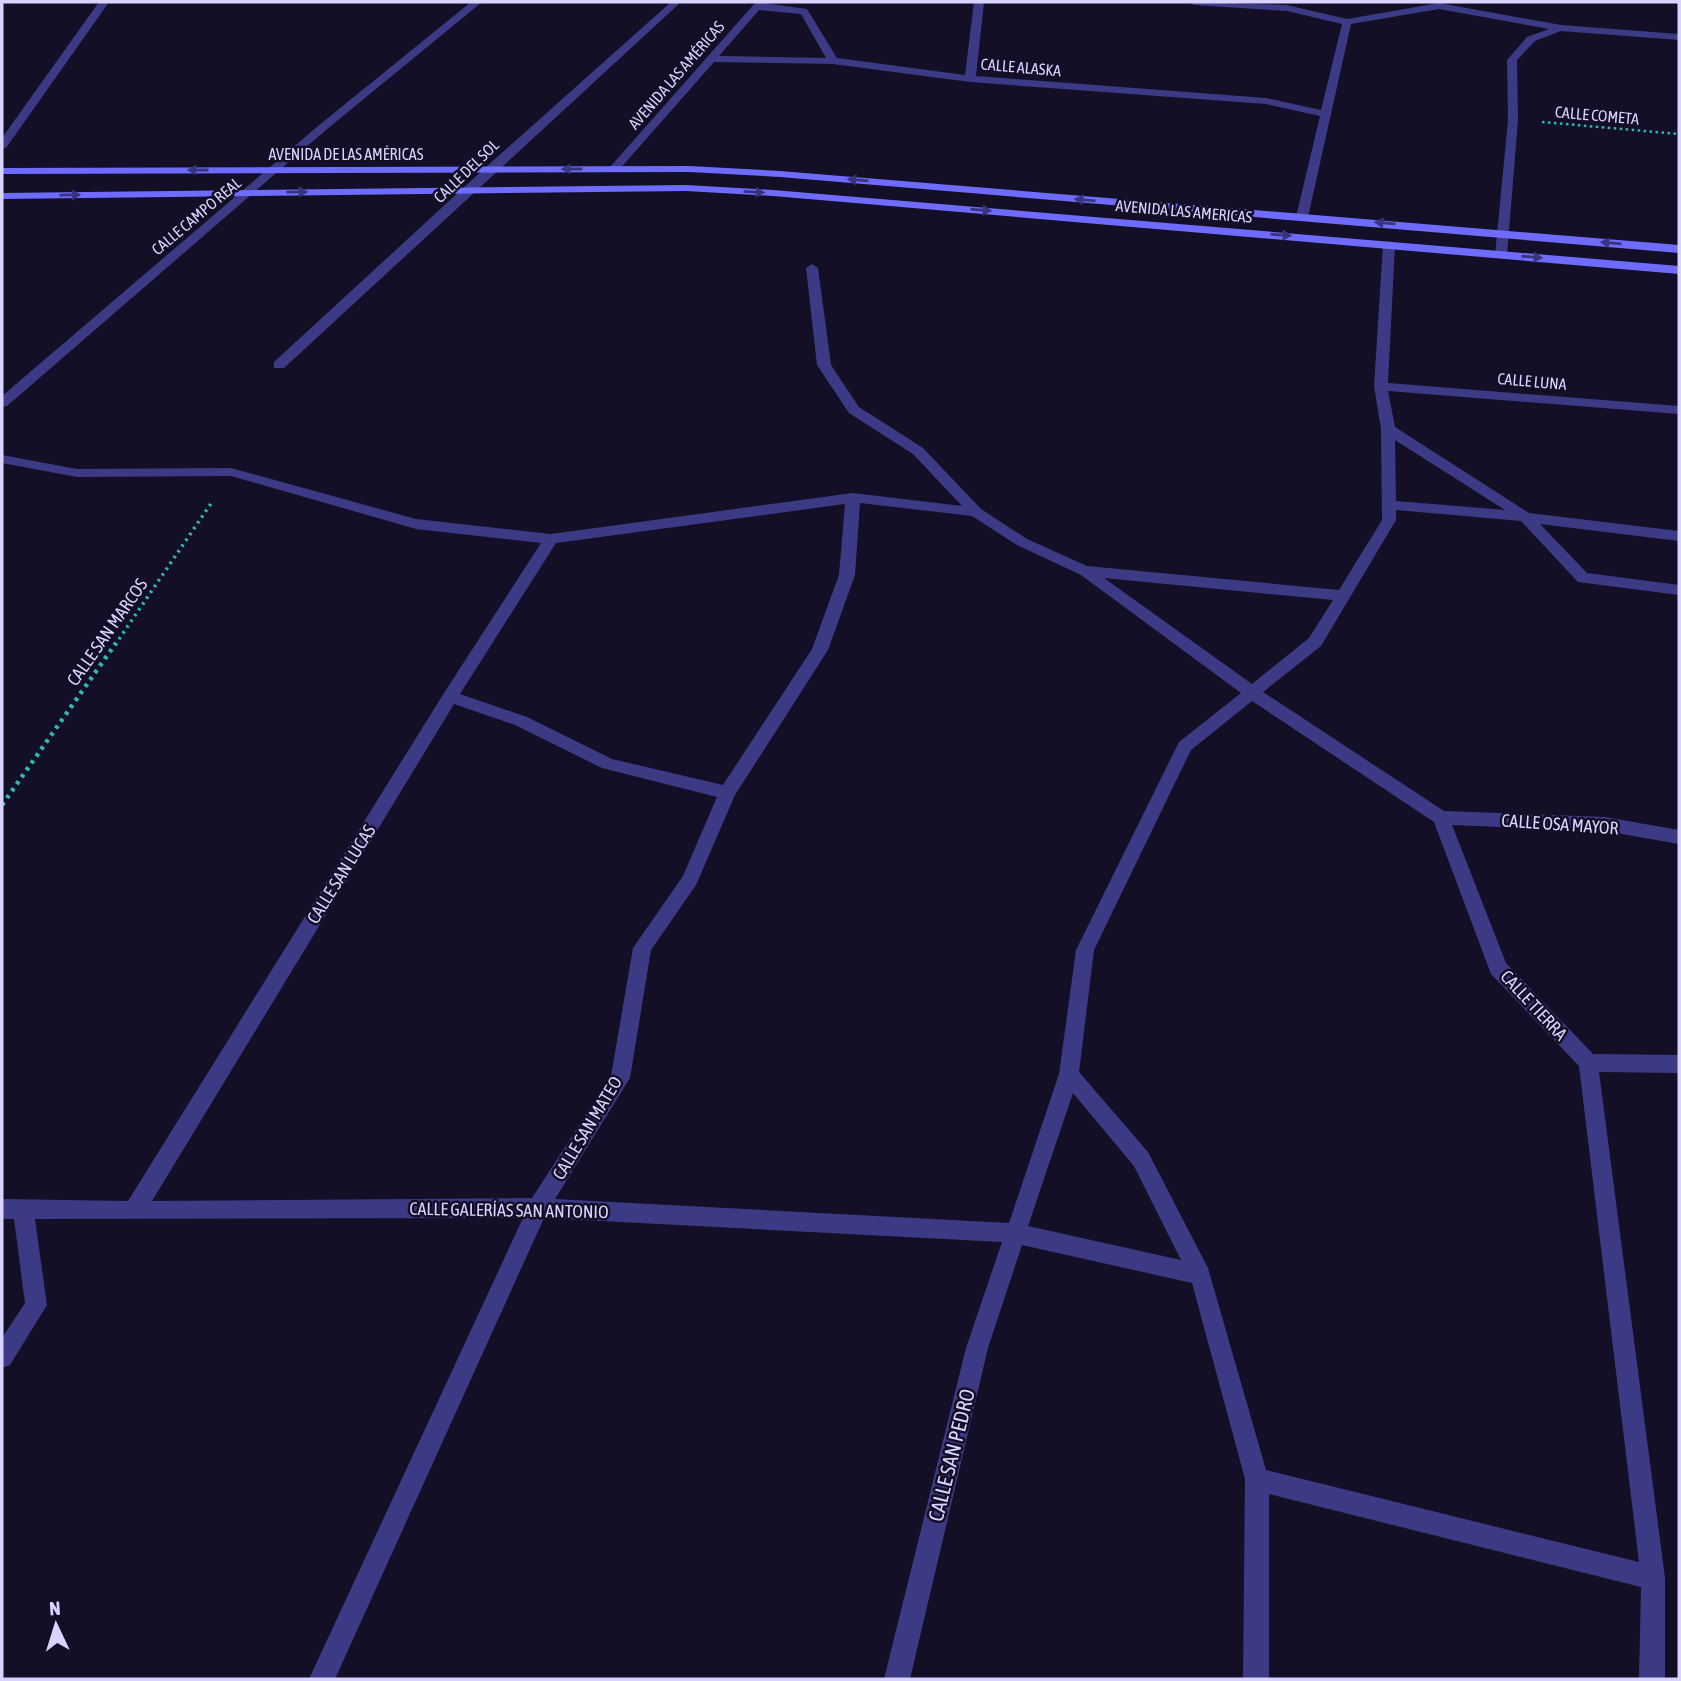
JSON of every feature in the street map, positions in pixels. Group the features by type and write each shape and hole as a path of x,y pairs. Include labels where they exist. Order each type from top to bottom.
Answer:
{"street":[{"path":"2,146 104,2"},
{"name":"CALLE CAMPO REAL","path":"2,402 274,170 477,2"},
{"name":"CALLE DEL SOL","path":"279,365 470,190 489,169 676,2"},
{"path":"970,79 979,2"},
{"path":"1194,2 1287,8 1347,22 1439,4 1561,28 1679,37"},
{"path":"759,4 804,11 833,61"},
{"name":"AVENIDA LAS AMÉRICAS","path":"614,169 759,4"},
{"path":"1302,217 1347,22"},
{"path":"1501,255 1513,120 1511,60 1531,39 1561,28"},
{"name":"CALLE ALASKA","path":"711,59 833,61 970,79 1266,101 1327,114"},
{"name":"AVENIDA DE LAS AMÉRICAS","path":"2,171 690,169"},
{"name":"AVENIDA LAS AMERICAS","path":"690,169 780,174 1679,249"},
{"name":"AVENIDA LAS AMERICAS","path":"470,190 686,188 786,194 1679,270"},
{"path":"2,196 470,190"},
{"path":"1348,220 1351,241"},
{"name":"CALLE SAN PEDRO","path":"897,1679 977,1348 1069,1074 1085,950 1185,746 1315,642 1389,520 1388,429 1381,386 1389,245"},
{"path":"812,268 824,365 854,410 918,451 976,512 1022,542 1084,571 1251,692 1441,818"},
{"name":"CALLE LUNA","path":"1381,386 1679,410"},
{"path":"1388,429 1525,517 1583,579 1679,590"},
{"path":"2,459 77,473 231,472 416,524 551,539 853,498 976,512"},
{"name":"CALLE SAN MATEO","path":"322,1679 538,1208 620,1078 642,948 690,880 727,793 820,650 847,575 853,498"},
{"path":"1388,505 1525,517 1679,537"},
{"name":"CALLE SAN LUCAS","path":"134,1211 450,696 551,539"},
{"path":"1084,571 1342,596"},
{"path":"450,696 522,721 608,764 727,793"},
{"name":"CALLE OSA MAYOR","path":"1441,818 1605,824 1679,837"},
{"name":"CALLE TIERRA","path":"1441,818 1498,968 1588,1063"},
{"path":"1652,1679 1653,1578 1588,1063 1679,1064"},
{"path":"1069,1074 1141,1159 1200,1275 1257,1479 1255,1679"},
{"name":"CALLE GALERÍAS SAN ANTONIO","path":"12,1209 134,1211 538,1208 1015,1233 1200,1275"},
{"path":"2,1357 36,1305 12,1209"},
{"path":"1257,1479 1653,1578"}],"path":[{"name":"CALLE COMETA","path":"1513,120 1679,134"},
{"name":"CALLE SAN MARCOS","path":"2,805 181,551 231,472"}]}
